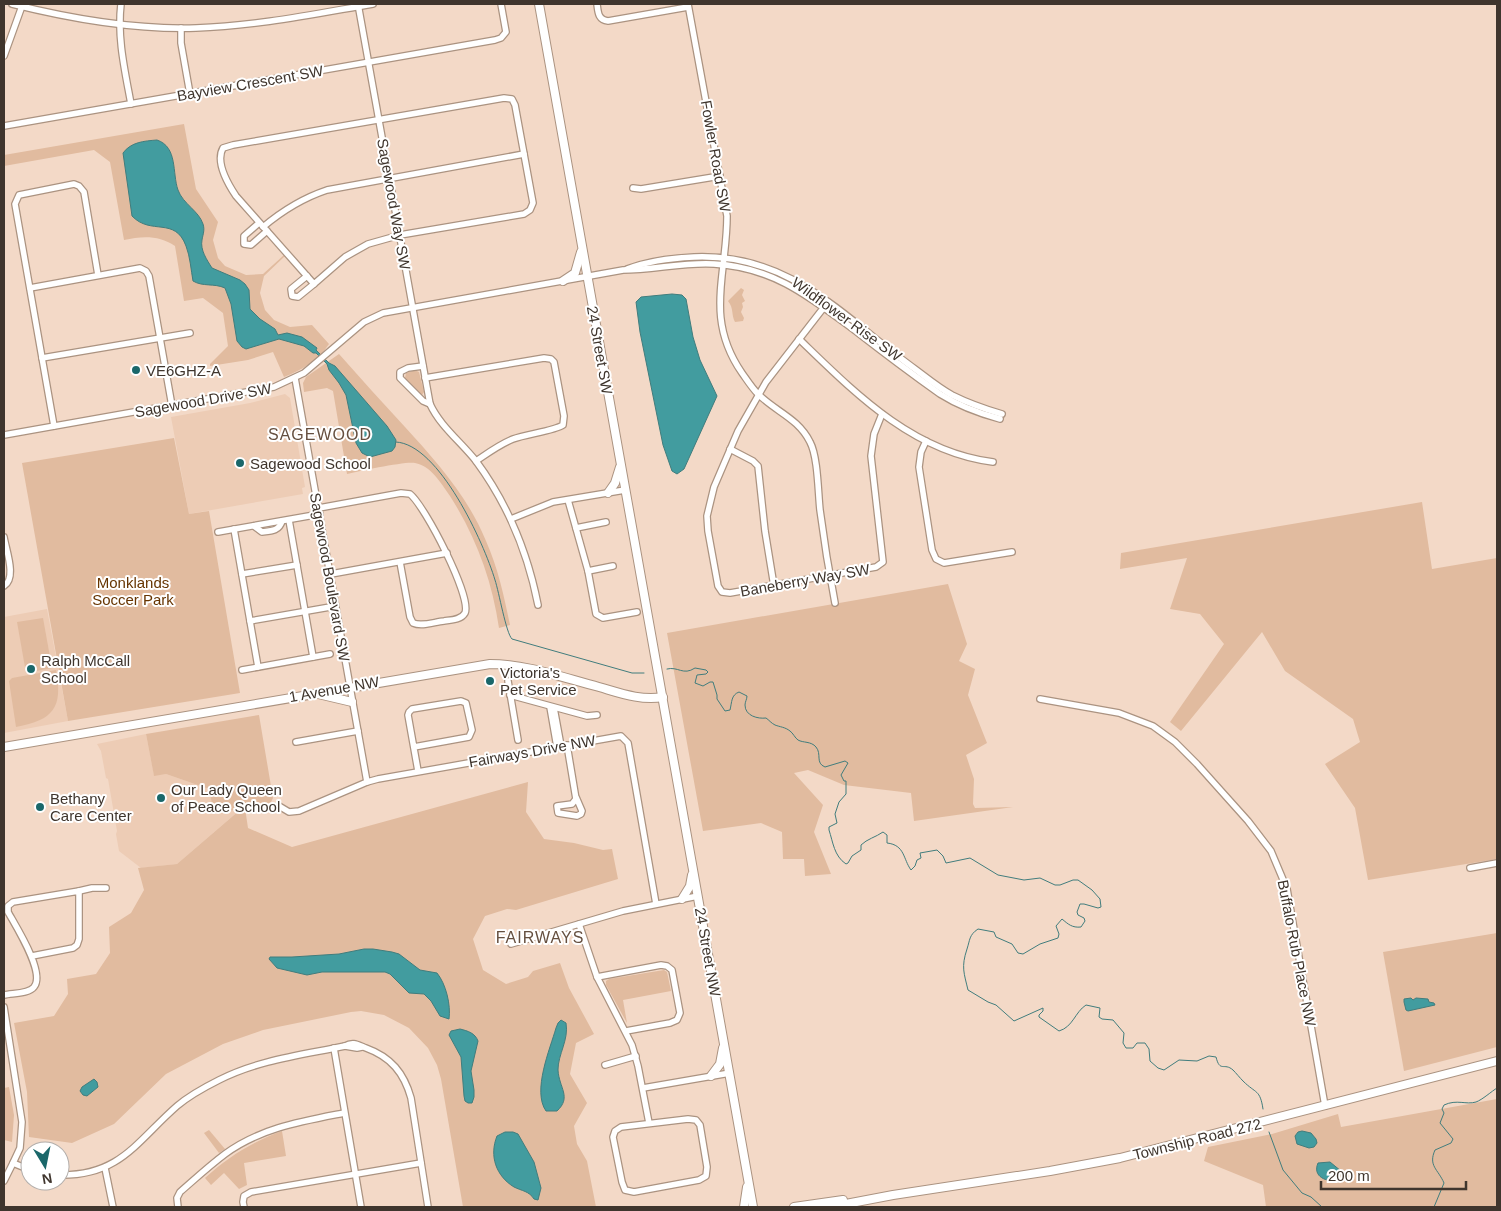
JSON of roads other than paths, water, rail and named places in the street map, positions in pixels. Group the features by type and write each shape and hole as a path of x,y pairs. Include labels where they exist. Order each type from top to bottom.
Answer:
{"street":[{"path":"12,4 72,17 119,24 181,28 261,23 358,5 373,4"},
{"path":"121,4 119,24 122,57 131,104"},
{"name":"Bayview Crescent SW","path":"4,125 369,63 502,38 506,32 501,4"},
{"name":"24 Street SW","path":"538,4 662,697"},
{"path":"597,4 600,16 608,21 688,5"},
{"name":"Sagewood Way SW","path":"358,5 430,404"},
{"name":"Fowler Road SW","path":"688,5 727,216 719,306 726,342 738,368 758,395 794,420 802,428 811,444 823,537 835,603"},
{"path":"4,56 22,6"},
{"path":"181,28 181,43 190,94"},
{"path":"307,276 291,289 292,296 298,297 314,284 335,265 368,244 400,235 527,213 533,204 515,105 512,99 233,144 224,148 220,156 227,180 236,196 263,227 307,276 314,284"},
{"path":"263,227 282,212 314,194 340,186 524,154"},
{"path":"633,188 641,189 720,176"},
{"path":"54,426 15,204 16,198 22,194 74,184 80,186 84,192 98,276"},
{"path":"563,281 575,273 582,248"},
{"name":"Wildflower Rise SW","path":"587,277 674,258 702,256 746,261 804,284 826,305 940,394 964,407 1001,416"},
{"name":"Wildflower Rise SW","path":"623,270 642,270 703,263 722,264 745,268 773,277 826,305"},
{"path":"30,288 140,268 146,271 149,276 172,406"},
{"name":"Sagewood Drive SW","path":"4,435 263,390 295,378 313,366 360,325 374,316 413,307 587,277"},
{"name":"Baneberry Way SW","path":"826,305 774,371 758,395 730,449 710,498 707,516 708,531 719,590 726,594 774,586 876,568 883,562 871,456 874,434 882,414"},
{"path":"42,358 190,333"},
{"path":"799,339 856,393 882,414 926,441 965,457 993,462"},
{"path":"425,378 544,358 551,359 554,362 564,416 563,425 512,440 476,461"},
{"path":"423,366 400,372 400,378 423,401 430,404 437,417 476,461 511,518 529,569 538,605"},
{"name":"Sagewood Boulevard SW","path":"295,378 320,511 349,687"},
{"path":"926,441 920,452 919,467 932,550 936,559 944,563 1012,552"},
{"path":"730,449 758,466 774,586"},
{"path":"608,493 615,483 620,465"},
{"path":"511,518 539,507 625,490"},
{"path":"218,532 286,520 401,493 410,494 432,524 447,553 466,607 464,614 458,619 420,625 413,623 410,617 400,562"},
{"path":"568,500 588,571 595,612 603,618 637,612"},
{"path":"286,520 297,564 313,657"},
{"path":"576,528 606,522"},
{"path":"234,530 258,667"},
{"path":"4,537 11,575 8,583 4,586"},
{"path":"331,574 447,553"},
{"path":"242,574 297,564"},
{"path":"588,571 612,566"},
{"path":"250,621 336,606"},
{"path":"242,670 330,654"},
{"name":"1 Avenue NW","path":"4,747 475,665 501,664 538,671 640,698 662,697"},
{"path":"508,681 518,740"},
{"path":"349,687 367,782"},
{"path":"311,693 352,702"},
{"path":"510,695 588,716 597,715"},
{"name":"24 Street NW","path":"662,697 753,1207"},
{"name":"Buffalo Rub Place NW","path":"1040,699 1120,712 1153,726 1176,742 1197,764 1248,821 1271,851 1287,889 1325,1106"},
{"path":"414,748 469,737 472,730 466,703 461,701 410,710 408,715 418,771"},
{"path":"552,707 576,797 582,811 581,814 576,816 558,813 557,806 572,804 576,797"},
{"path":"296,742 358,731"},
{"name":"Fairways Drive NW","path":"279,806 287,811 299,811 367,782 418,771 619,736 626,740 656,904"},
{"path":"1470,868 1497,863"},
{"path":"682,899 690,886 693,871"},
{"path":"4,995 30,990 35,986 37,980 32,956 8,912 8,906 13,902 78,890 106,888"},
{"path":"32,956 73,948 77,945 79,939 78,890"},
{"path":"511,944 623,911 698,896"},
{"path":"579,924 597,977 626,1031 636,1056 649,1123"},
{"path":"597,977 661,964 672,970 680,1013 677,1020 626,1031"},
{"path":"4,1007 22,1110 20,1148 14,1164 4,1181"},
{"path":"711,1076 720,1064 724,1043"},
{"path":"70,1175 105,1168 127,1154 179,1104 222,1079 265,1062 345,1046 362,1047 388,1059 396,1067 408,1086 413,1106 428,1207"},
{"path":"334,1048 361,1207"},
{"path":"606,1065 636,1056"},
{"name":"Township Road 272","path":"892,1195 1050,1171 1120,1158 1497,1061"},
{"path":"642,1088 730,1073"},
{"path":"178,1207 177,1198 180,1192 225,1154 241,1144 290,1124 344,1114"},
{"path":"688,1119 698,1122 707,1167 704,1179 634,1192 626,1190 622,1182 614,1134 621,1127 649,1123 688,1119"},
{"path":"244,1207 244,1196 251,1192 421,1163"},
{"path":"14,1164 20,1166"},
{"path":"105,1168 113,1207"},
{"path":"744,1207 748,1177"},
{"path":"794,1207 892,1195"},
{"path":"830,1207 892,1195"}],"water":[{"path":"157,140 164,143 171,154 180,195 201,219 204,230 202,247 204,255 212,268 245,284 249,290 250,309 260,319 275,329 278,335 287,333 302,337 317,348 316,350 329,363 335,366 387,426 396,440 392,451 370,457 362,453 356,443 346,395 327,364 316,353 313,353 304,346 279,339 246,349 242,347 237,341 231,304 225,288 193,281 186,246 176,231 147,225 139,222 132,216 123,153 134,144"},
{"path":"682,295 686,299 693,337 700,360 717,396 684,469 677,474 672,471 663,445 640,332 636,302 641,297"},
{"path":"364,949 399,954 420,970 437,973 447,995 449,1019 440,1016 431,1001 424,994 409,993 390,974 385,972 322,972 307,975 277,968 269,959 270,957 339,954"},
{"path":"1411,998 1413,1000 1416,998 1428,999 1429,1002 1435,1005 1408,1011 1406,1010 1404,999"},
{"path":"561,1020 566,1023 567,1029 558,1070 564,1092 564,1101 557,1111 546,1111 542,1103 541,1081 550,1047 558,1023"},
{"path":"460,1029 473,1034 478,1041 471,1071 474,1090 472,1103 465,1101 461,1057 449,1035 451,1031"},
{"path":"94,1079 98,1087 87,1096 83,1095 80,1091 82,1087"},
{"path":"505,1132 518,1134 534,1162 541,1188 538,1200 508,1182 496,1165 494,1158 495,1143 497,1136"},
{"path":"1298,1132 1311,1133 1316,1139 1317,1143 1314,1147 1309,1148 1297,1144 1295,1136"},
{"path":"1330,1162 1341,1171 1338,1181 1329,1181 1322,1178 1317,1172 1318,1163"}],"waterway":[{"path":"396,442 412,447 428,459 458,498 481,543 497,586 507,629 512,639 632,673 644,673"},
{"path":"667,669 687,671 695,668 706,670 708,672 706,674 697,675 695,683 703,686 713,682 717,699 725,711 730,710 733,697 739,692 747,696 745,705 747,712 759,718 766,718 775,725 791,732 798,740 814,745 819,753 819,761 825,767 845,761 848,763 841,775 844,781 846,781 846,794 839,802 835,814 837,823 829,827 836,853 846,864 852,856 861,850 863,843 883,832 887,835 887,843 893,844 903,853 911,870 917,860 921,858 920,853 937,850 943,856 946,863 970,858 998,875 1024,880 1040,878 1055,885 1078,880 1092,890 1100,899 1101,907 1098,908 1080,904 1077,912 1085,921 1081,927 1068,924 1062,919 1056,926 1059,934 1058,938 1040,944 1023,954 1018,953 1012,944 996,937 994,932 978,929 970,938 964,961 968,990 996,1005 1014,1021 1043,1008 1039,1017 1059,1031 1068,1026 1086,1005 1100,1008 1099,1017 1113,1020 1124,1033 1123,1043 1126,1048 1133,1048 1137,1043 1145,1043 1149,1049 1150,1061 1158,1068 1164,1070 1179,1060 1197,1061 1209,1056 1216,1057 1219,1065 1233,1070 1257,1092 1263,1109"},
{"path":"1434,1207 1444,1183 1433,1164 1433,1155 1435,1150 1451,1143 1453,1139 1440,1123 1444,1113 1442,1109 1444,1105 1453,1102 1476,1102 1497,1088"},
{"path":"1269,1132 1283,1170 1302,1193 1311,1197 1322,1207"}],"place":[{"name":"VE6GHZ-A","path":"136,370"},
{"name":"Sagewood School","path":"240,463"},
{"name":"Ralph McCall School","path":"31,669"},
{"name":"Victoria's Pet Service","path":"490,681"},
{"name":"Our Lady Queen of Peace School","path":"161,798"},
{"name":"Bethany Care Center","path":"40,807"}],"district":[{"name":"SAGEWOOD","path":"320,434"},
{"name":"FAIRWAYS","path":"540,937"}],"park label":[{"name":"Monklands Soccer Park","path":"133,590"}]}
